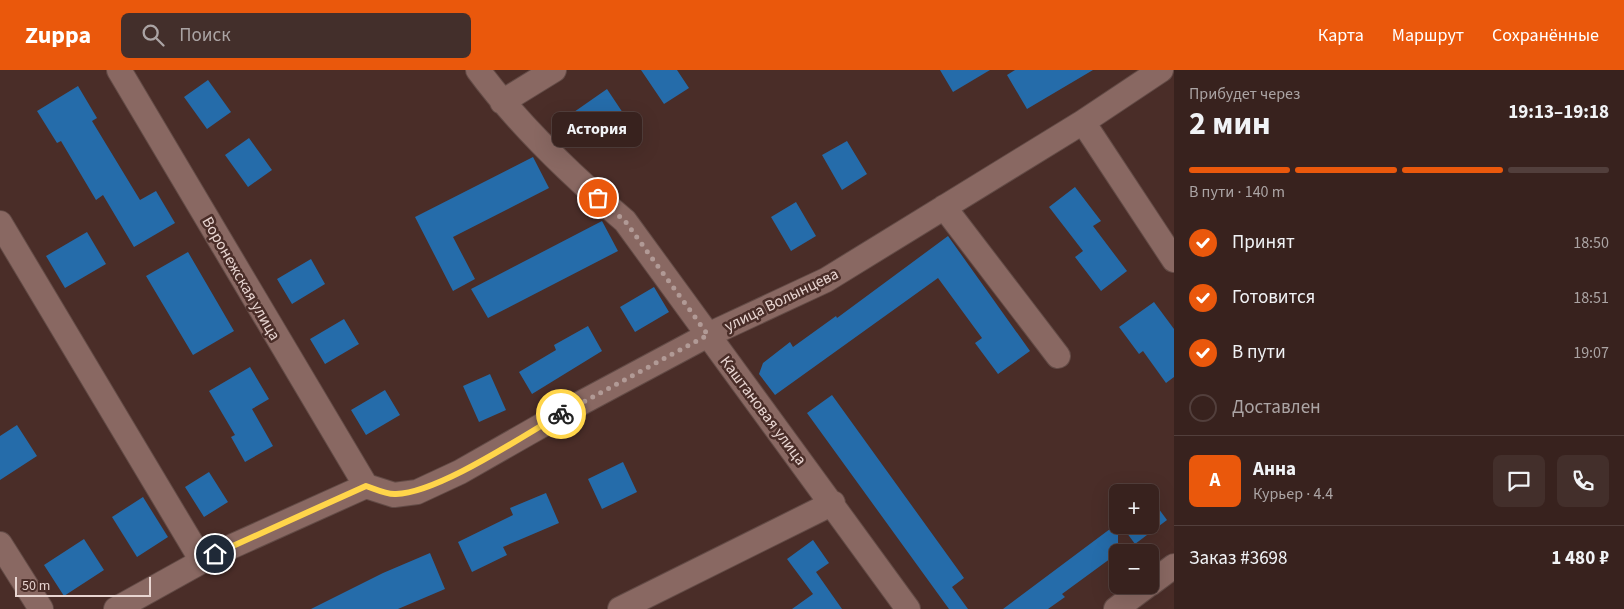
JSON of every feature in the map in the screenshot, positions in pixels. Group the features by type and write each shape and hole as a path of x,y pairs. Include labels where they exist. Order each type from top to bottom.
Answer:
{"street":[{"name":"Воронежская улица","path":"119,70 366,486"},
{"name":"Каштановая улица","path":"478,70 502,102 584,186 625,221 833,503 908,609"},
{"path":"502,102 554,70"},
{"name":"улица Волынцева","path":"366,486 394,495 417,492 460,472 581,403 708,335 826,280 1083,122 1161,70"},
{"path":"1083,122 1174,260"},
{"path":"944,207 1058,356"},
{"path":"0,223 202,561"},
{"path":"116,609 202,561 366,486"},
{"path":"620,609 833,503"},
{"path":"0,544 41,609"},
{"path":"1159,577 1174,566"},
{"path":"1116,609 1136,594"}],"building":[{"path":"641,70 677,70 689,88 664,104"},
{"path":"940,70 990,70 953,92"},
{"path":"1015,70 1093,70 1027,109 1007,75"},
{"path":"208,80 231,112 207,129 184,97"},
{"path":"78,86 97,118 92,121 140,200 156,191 175,223 134,247 103,195 96,200 61,141 57,143 37,111"},
{"path":"607,89 623,113 591,136 574,112"},
{"path":"249,138 272,170 248,187 225,155"},
{"path":"847,141 867,174 842,190 822,155"},
{"path":"533,157 549,188 453,237 475,279 453,291 415,217"},
{"path":"1075,187 1101,221 1093,226 1127,271 1101,291 1075,257 1083,251 1049,207"},
{"path":"796,202 816,236 791,251 771,217"},
{"path":"602,221 618,251 488,318 471,289"},
{"path":"87,232 106,264 65,288 46,256"},
{"path":"948,236 1030,351 998,374 975,343 982,338 938,278 775,395 759,374 763,363 790,342 793,347 836,316 837,318"},
{"path":"188,252 234,331 193,355 146,276"},
{"path":"311,259 325,284 292,304 277,279"},
{"path":"654,287 669,312 635,332 620,307"},
{"path":"1154,302 1174,329 1174,377 1166,383 1143,351 1139,354 1119,327"},
{"path":"344,319 359,344 325,364 310,339"},
{"path":"588,326 602,351 532,394 519,372 556,350 554,345"},
{"path":"250,367 269,399 252,409 273,446 245,462 231,437 235,435 209,391"},
{"path":"490,374 506,410 479,422 463,386"},
{"path":"385,390 400,415 366,435 351,410"},
{"path":"832,395 964,578 952,587 968,609 949,609 807,413"},
{"path":"17,425 37,456 0,480 0,436"},
{"path":"623,462 637,492 602,509 588,479"},
{"path":"209,472 228,502 204,517 185,487"},
{"path":"546,493 559,523 503,547 507,555 472,572 458,542 513,515 510,508"},
{"path":"143,497 168,537 137,557 112,517"},
{"path":"1159,509 1167,520 1159,526"},
{"path":"1109,530 1109,534 1118,534 1118,544 1109,544 1109,560 1062,594 1065,597 1048,609 1003,609"},
{"path":"1128,534 1148,534 1135,544"},
{"path":"84,539 104,570 64,596 44,565"},
{"path":"813,540 829,563 816,572 842,609 792,609 813,594 787,559"},
{"path":"430,553 445,589 398,609 311,609 383,573"}],"way so far":[{"path":"561,414 708,335 625,221 598,198"}],"place":[{"name":"Астория","path":"598,198"}],"route":[{"path":"215,554 366,486 394,495 417,492 460,472 561,414"}]}
